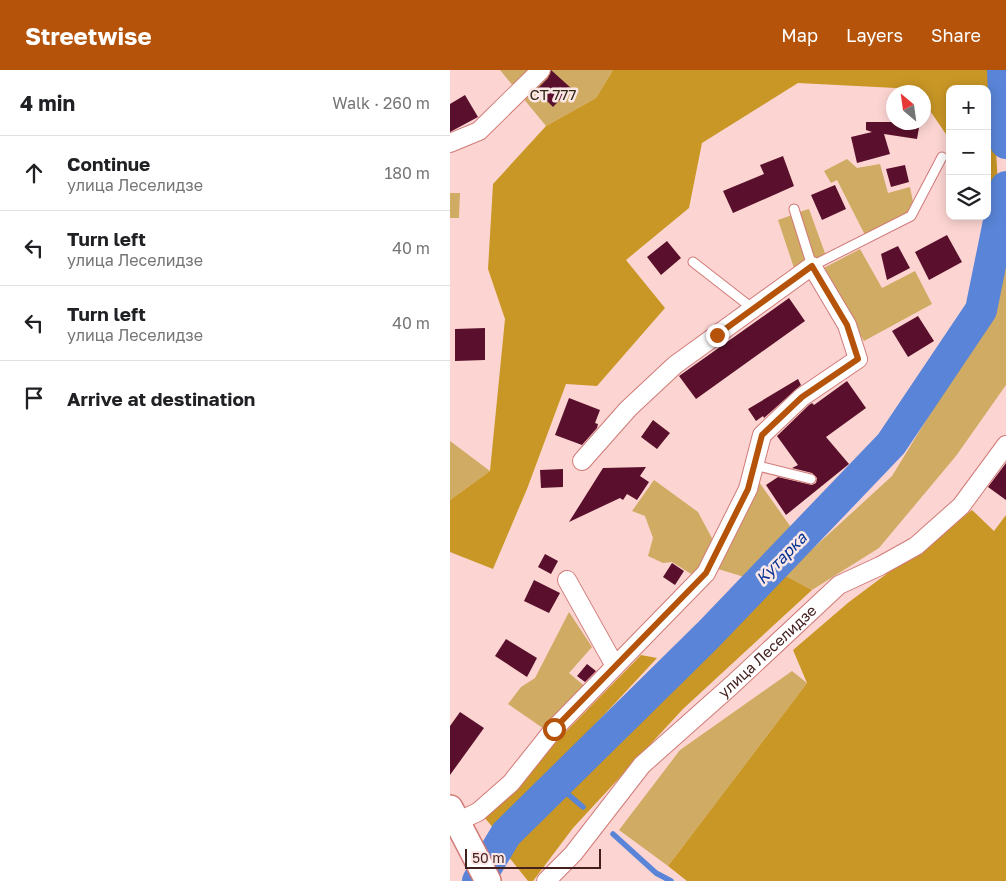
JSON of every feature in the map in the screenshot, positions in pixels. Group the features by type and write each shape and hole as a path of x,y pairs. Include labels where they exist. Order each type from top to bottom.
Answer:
{"street":[{"path":"450,143 479,131 541,70"},
{"path":"488,881 456,823 478,812 511,783 554,729 706,573 748,489 762,435 802,397 858,359 847,325 812,266 675,365 628,409 582,461"},
{"name":"улица Леселидзе","path":"546,881 573,854 642,765 739,679 839,585 880,566 916,546 955,512 1006,445"},
{"path":"567,580 615,666"}],"lane":[{"path":"794,209 812,266 911,216 942,157"},
{"path":"693,262 752,308"},
{"path":"754,465 811,479"}],"green space":[{"name":"СТ 777","path":"500,70 613,70 596,98 546,126"},
{"path":"847,159 857,168 880,164 888,193 910,187 913,202 909,212 865,235 837,180 831,183 824,171"},
{"path":"450,193 460,193 459,218 450,218"},
{"path":"809,209 826,256 815,260 799,212"},
{"path":"792,215 807,264 794,268 778,220"},
{"path":"860,249 882,288 915,271 932,304 864,341 820,270"},
{"path":"1006,261 1006,385 956,456 879,548 812,590 784,575 892,476 998,303"},
{"path":"450,441 490,471 450,500"},
{"path":"654,480 698,512 714,542 696,577 672,562 663,563 648,556 653,538 645,516 632,511"},
{"path":"759,482 795,533 751,579 718,569"},
{"path":"569,612 592,647 569,673 588,689 547,731 508,704 521,687 535,678"},
{"path":"792,671 807,683 668,866 619,830 680,750"}],"shaded area":[{"path":"613,70 1001,70 992,78 998,185 991,194 991,85 946,85 946,134 931,112 931,85 886,85 886,88 798,83 702,143 689,208 626,260 665,308 597,386 566,384 527,489 493,569 450,552 450,500 490,471 505,319 488,269 493,184 546,126 596,98"},
{"path":"972,510 994,531 1006,515 1006,881 687,881 668,866 807,683 793,650 849,602"},
{"path":"784,575 812,590 683,709 573,828 533,881 528,881 504,851 518,835"},
{"path":"641,655 657,658 496,831 483,816"}],"building":[{"path":"551,70 571,88 553,107 536,90 548,78"},
{"path":"465,95 478,117 450,132 450,104"},
{"path":"866,122 886,122 886,130 919,130 917,139 884,134 890,154 857,163 851,137 872,132 866,130"},
{"path":"783,156 794,186 733,213 723,191 764,174 760,165"},
{"path":"905,165 909,182 891,187 886,169"},
{"path":"835,185 846,209 822,220 811,195"},
{"path":"947,235 962,262 929,280 915,252"},
{"path":"667,241 681,258 661,275 647,257"},
{"path":"898,246 910,268 887,280 881,254"},
{"path":"789,298 805,321 696,399 679,376"},
{"path":"918,316 934,341 908,357 892,331"},
{"path":"485,328 485,360 455,361 455,329"},
{"path":"798,379 801,385 764,418 763,416 756,421 748,409"},
{"path":"847,381 866,408 826,437 849,464 786,515 766,485 778,477 812,485 816,483 817,478 812,473 792,468 798,465 777,436 809,405 812,403 814,405"},
{"path":"569,398 600,410 595,423 598,424 597,428 582,445 555,435"},
{"path":"653,420 670,433 657,449 641,437"},
{"path":"1006,463 1006,500 988,487"},
{"path":"646,467 640,476 649,482 637,500 627,494 623,500 620,498 569,522 603,468"},
{"path":"563,469 563,487 541,488 540,470"},
{"path":"545,554 558,561 551,574 538,567"},
{"path":"672,563 684,571 675,585 663,577"},
{"path":"534,580 560,593 549,613 524,601"},
{"path":"506,639 537,658 527,677 495,656"},
{"path":"587,664 596,671 585,682 577,676"},
{"path":"460,712 484,728 450,775 450,726"}],"waterway":[{"name":"Кутарка","path":"1003,70 1006,143"},
{"name":"Кутарка","path":"478,881 506,834 708,635 891,444 981,310 1006,187"},
{"path":"556,784 583,807"},
{"path":"613,834 656,873 671,881"}],"route":[{"path":"554,729 706,573 748,489 762,435 802,397 858,359 847,325 812,266 717,335"}]}
